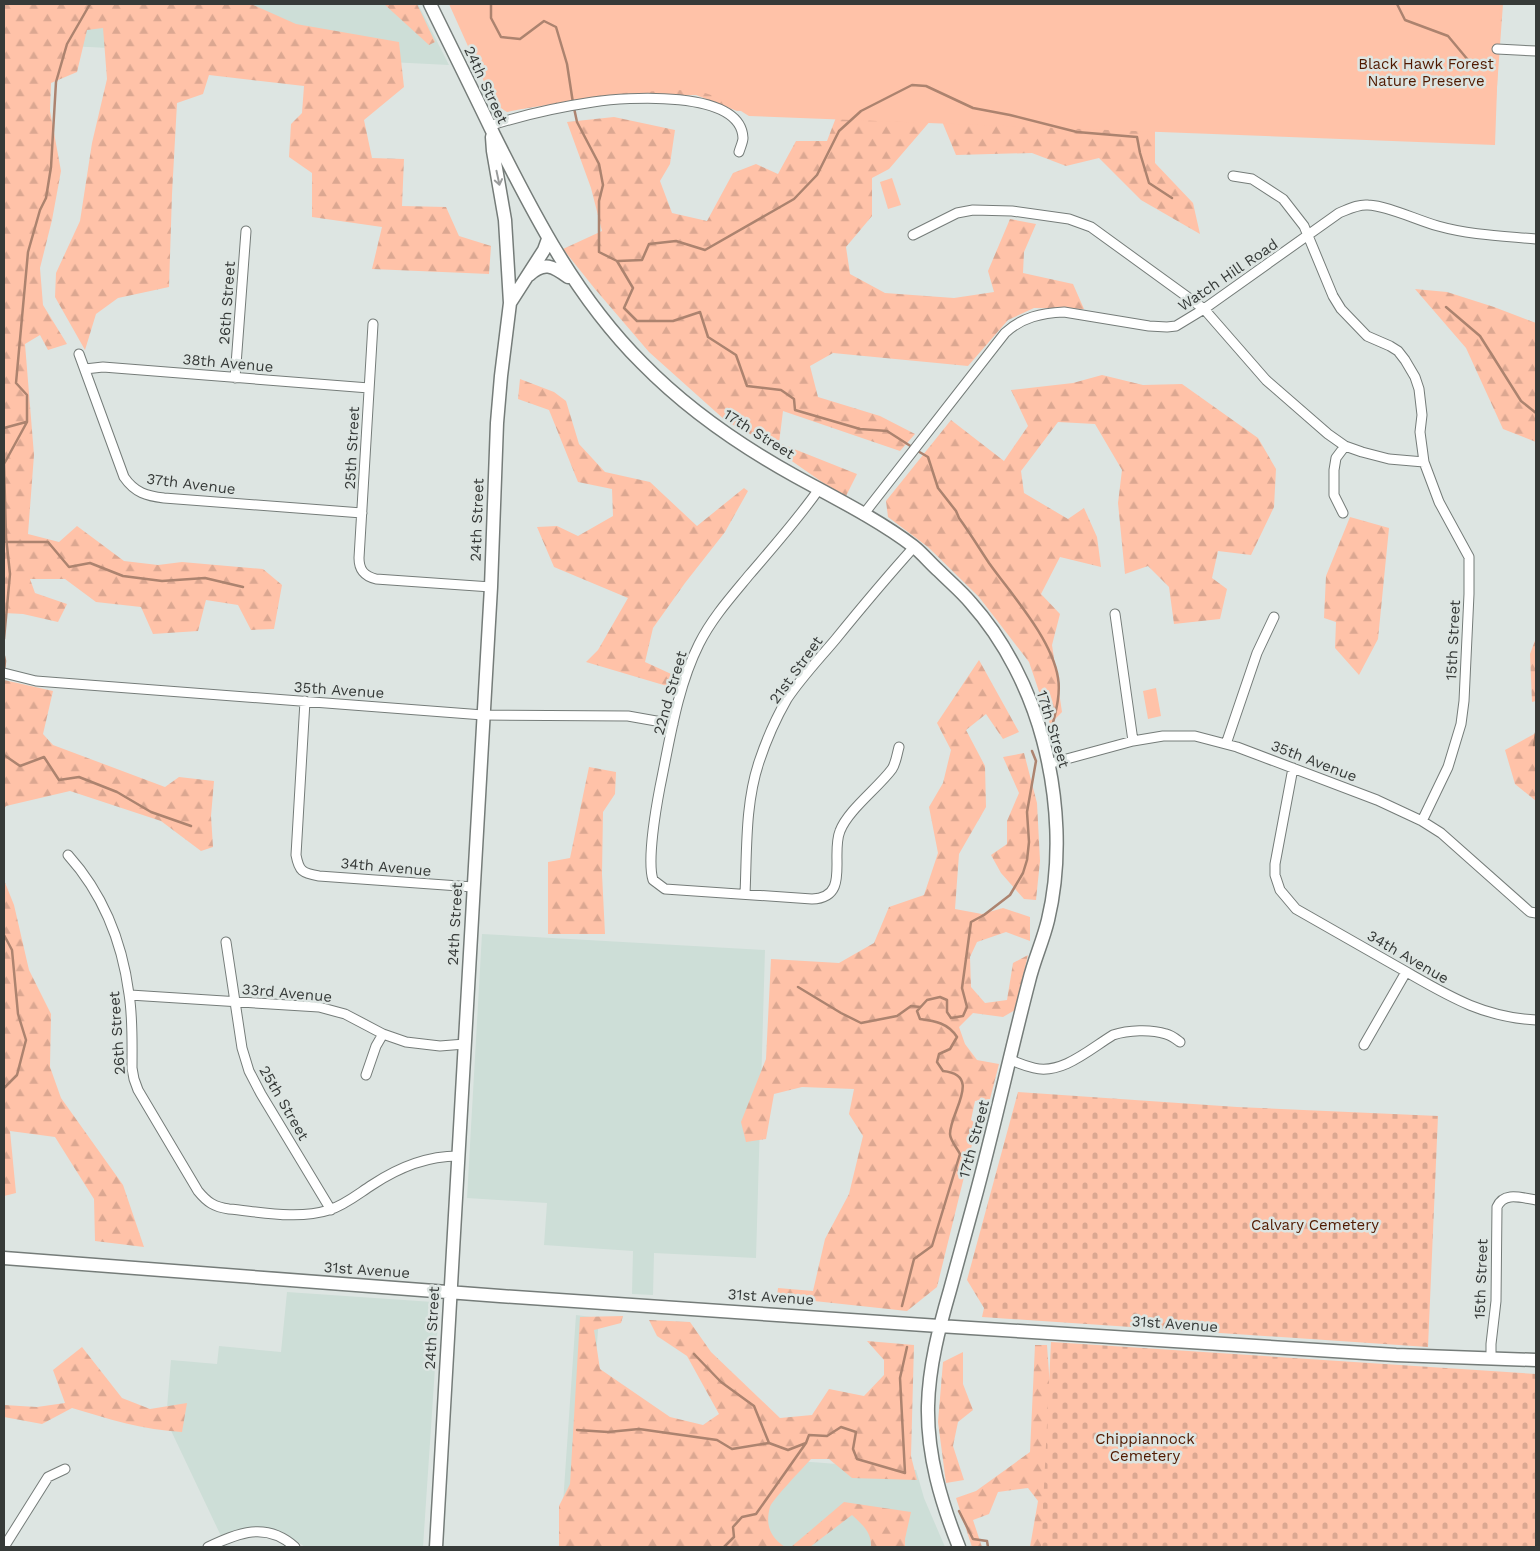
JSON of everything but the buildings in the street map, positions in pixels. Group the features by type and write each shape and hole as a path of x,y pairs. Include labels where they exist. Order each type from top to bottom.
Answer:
{"street":[{"name":"24th Street","path":"430,4 491,128 505,220 510,303 497,423 490,587 436,1547"},
{"path":"1497,49 1536,51"},
{"path":"491,128 552,111 594,102 662,99 699,102 729,113 736,120 743,138 739,152"},
{"name":"17th Street","path":"491,128 548,240 588,302 621,341 680,400 704,419 751,451 819,489 914,547 974,606 1010,658 1038,723 1048,764 1055,814 1057,844 1052,903 1048,924 1030,975 992,1135 939,1326 929,1380 930,1444 939,1489 959,1547"},
{"name":"15th Street","path":"1233,176 1252,179 1284,199 1304,226 1341,309 1366,336 1398,351 1415,377 1419,389 1422,415 1420,432 1424,462 1439,502 1465,548 1470,565 1464,701 1461,724 1448,767 1422,821"},
{"name":"Watch Hill Road","path":"863,515 1005,333 1022,320 1064,312 1149,326 1167,327 1182,323 1339,213 1349,208 1363,205 1380,206 1415,220 1453,230 1485,236 1536,238"},
{"path":"913,235 957,213 973,210 1012,211 1069,220 1091,228 1204,309 1266,380 1328,434 1346,446 1362,452 1389,458 1424,462"},
{"name":"26th Street","path":"236,378 246,230"},
{"name":"24th Street","path":"510,303 544,250 548,240"},
{"name":"24th Street","path":"523,280 534,270 547,266 556,268 576,283"},
{"name":"25th Street","path":"373,324 359,564 362,572 376,579 490,587"},
{"name":"37th Avenue","path":"79,354 124,477 140,494 164,498 362,513"},
{"name":"38th Avenue","path":"85,369 104,367 369,388"},
{"path":"1343,513 1334,494 1334,470 1336,458 1346,446"},
{"name":"22nd Street","path":"745,894 665,889 656,884 651,874 651,866 657,802 673,724 692,658 725,603 803,511 819,489"},
{"name":"21st Street","path":"745,894 748,828 753,789 759,762 776,722 787,700 878,587 914,547"},
{"path":"1115,614 1133,741"},
{"path":"1226,744 1257,653 1274,617"},
{"name":"35th Avenue","path":"4,673 36,680 305,702 483,715 628,716 673,724"},
{"name":"34th Avenue","path":"305,702 296,855 299,868 305,873 319,876 473,887"},
{"name":"35th Avenue","path":"1048,764 1133,741 1163,736 1206,738 1226,744 1378,800 1422,821 1441,833 1530,912 1536,913"},
{"path":"745,894 812,899 828,896 835,888 839,833 847,819 894,767 900,747"},
{"name":"34th Avenue","path":"1294,768 1275,864 1275,875 1280,890 1296,909 1470,1006 1497,1015 1536,1020"},
{"name":"26th Street","path":"68,855 99,896 111,924 130,995 134,1079 144,1103 198,1191 209,1204 220,1208 297,1214 316,1214 331,1210"},
{"name":"25th Street","path":"226,942 242,1048 254,1083 331,1210"},
{"path":"1364,1045 1406,972"},
{"name":"33rd Avenue","path":"130,995 319,1007 345,1014 383,1034 419,1044 440,1046 464,1044"},
{"path":"1011,1060 1034,1068 1058,1067 1120,1032 1158,1032 1167,1034 1180,1042"},
{"path":"366,1075 376,1046 383,1034"},
{"path":"331,1210 347,1202 387,1175 408,1165 434,1157 458,1156"},
{"name":"15th Street","path":"1491,1359 1496,1301 1496,1213 1500,1201 1508,1197 1536,1200"},
{"name":"31st Avenue","path":"4,1258 450,1292 939,1326 1388,1355 1536,1360"},
{"path":"4,1547 48,1477 65,1469"},
{"path":"4,1529 12,1534"},
{"path":"208,1547 232,1536 248,1532 275,1534 295,1547"}],"shaded area":[{"path":"4,4 418,4 449,65 8,43"},
{"path":"482,934 765,950 756,1258 654,1253 653,1295 632,1294 633,1251 544,1245 547,1203 467,1198"},
{"path":"287,1292 433,1302 439,1308 423,1547 305,1547 283,1532 247,1527 221,1536 166,1420 171,1360 217,1364 219,1346 281,1352"},
{"path":"576,1315 599,1318 589,1445 916,1470 924,1498 945,1547 560,1547"}],"green space":[{"path":"4,4 251,4 296,24 399,42 404,87 364,120 372,158 404,159 402,206 446,207 459,236 491,246 489,274 372,269 382,227 312,217 312,173 289,157 291,124 302,113 304,86 209,75 203,94 177,103 169,287 118,298 96,314 85,350 55,297 56,273 80,221 92,143 107,79 103,28 87,30 77,72 51,83 50,111 61,171 52,220 40,268 43,305 67,344 48,350 40,335 25,344 34,455 28,534 59,542 77,526 124,561 158,565 182,562 263,569 282,585 274,629 251,630 238,605 206,600 198,631 153,634 141,607 96,602 65,579 30,579 35,593 67,604 58,622 23,614 4,613"},
{"path":"384,4 417,4 435,42 429,45"},
{"name":"Black Hawk Forest Nature Preserve","path":"449,4 1500,4 1495,145 749,116 717,97 691,90 647,91 606,95 507,112 494,104"},
{"path":"453,4 1503,4 1493,142 1155,128 1155,163 1193,203 1200,234 1141,200 1099,158 1066,166 1032,153 956,155 941,119 932,119 889,169 872,178 872,216 846,247 850,274 885,293 954,298 994,292 988,271 1010,219 1036,224 1024,252 1023,273 1073,284 1084,309 1034,308 1008,320 968,366 833,353 810,366 818,397 880,416 915,434 900,451 783,411 779,443 857,474 845,498 763,441 726,421 649,352 563,249 602,231 591,188 567,122 614,117 675,130 670,164 660,181 672,213 707,221 733,173 756,164 778,174 796,141 827,141 840,107 737,111 696,95 600,97 521,109 498,105"},
{"path":"892,178 901,205 888,209 880,182"},
{"path":"1415,289 1447,292 1536,323 1536,442 1503,429 1466,348"},
{"path":"1102,375 1143,385 1182,384 1258,438 1276,469 1274,507 1251,555 1218,551 1212,578 1227,589 1220,619 1174,624 1169,587 1148,566 1125,574 1118,503 1122,470 1095,424 1058,422 1021,471 1024,493 1068,519 1084,508 1097,537 1101,567 1060,557 1041,594 1060,614 1052,645 1062,712 1050,724 1029,662 979,597 928,547 888,517 886,501 951,420 1004,461 1028,426 1011,390 1073,383"},
{"path":"520,379 554,392 566,401 579,444 605,472 650,482 697,526 744,488 748,491 725,532 653,628 645,662 680,678 677,689 586,662 598,650 628,598 554,567 537,527 557,526 578,536 613,516 612,489 578,482 549,410 518,399"},
{"path":"1350,517 1389,528 1378,639 1359,675 1335,648 1336,622 1324,618 1326,576"},
{"path":"1536,638 1536,701 1532,702 1530,654"},
{"path":"979,660 1019,732 1003,739 986,714 966,730 985,766 986,807 959,854 955,909 982,914 1003,908 1030,917 1030,941 1006,932 977,942 970,957 971,987 985,1003 1007,1000 1013,963 1028,955 1015,1010 1003,1017 973,1013 959,1027 965,1044 977,1060 999,1064 990,1099 975,1101 971,1120 977,1124 937,1287 907,1311 777,1297 778,1288 813,1291 825,1239 849,1194 863,1136 849,1114 854,1089 802,1087 774,1094 766,1139 746,1142 741,1122 766,1059 771,959 839,963 874,943 889,907 924,895 938,853 929,807 943,783 951,750 937,723"},
{"path":"4,680 53,691 43,734 53,745 165,787 179,777 214,781 211,816 213,847 201,851 161,821 70,791 6,806 4,809"},
{"path":"1156,688 1161,716 1148,719 1143,691"},
{"path":"1536,733 1536,801 1515,784 1505,750"},
{"path":"1024,753 1037,803 1040,861 1036,900 1024,899 1001,873 991,855 1007,844 1007,821 1019,793 1003,757"},
{"path":"589,767 616,772 615,794 603,812 602,874 605,934 548,934 548,862 570,858"},
{"path":"4,880 14,905 29,970 51,1014 50,1067 61,1098 123,1185 144,1247 95,1241 94,1199 55,1137 10,1131 16,1193 4,1196"},
{"name":"Calvary Cemetery","path":"1018,1092 1237,1107 1438,1116 1428,1347 982,1317 984,1308 967,1280"},
{"path":"623,1316 621,1323 594,1330 600,1369 670,1417 703,1425 719,1414 687,1356 657,1336 649,1320 690,1322 711,1352 780,1418 812,1415 829,1389 864,1396 884,1375 884,1360 867,1341 914,1345 911,1456 917,1480 852,1478 829,1459 811,1459 770,1507 768,1519 770,1530 772,1535 785,1547 559,1547 559,1506 570,1484 580,1317"},
{"name":"Chippiannock Cemetery","path":"1051,1342 1536,1374 1536,1547 1041,1547"},
{"path":"1035,1345 1047,1345 1056,1472 1278,1547 1030,1547 1038,1501 1028,1488 998,1492 989,1514 973,1520 982,1547 972,1547 956,1498 976,1491 1030,1452"},
{"path":"82,1347 122,1398 150,1409 187,1403 182,1432 140,1426 72,1408 42,1424 4,1417 4,1405 37,1407 65,1403 53,1370"},
{"path":"963,1352 963,1384 973,1410 958,1422 953,1446 964,1480 946,1483 938,1422 943,1362"},
{"path":"844,1502 911,1512 905,1547 871,1547 868,1533 863,1525 852,1515 810,1547 791,1547"}],"waterway":[{"path":"4,639 10,574 6,537 4,464 27,422 27,395 16,383 28,252 40,210 46,198 51,167 56,82 67,44 90,4"},
{"path":"491,4 491,18 501,37 520,39 544,21 556,27 567,64 573,103"},
{"path":"1397,4 1405,20 1448,36 1473,66"},
{"path":"618,261 642,260 649,244 676,241 705,250 794,199 817,175 839,131 861,111 912,85 926,86 973,108 1077,132 1137,137 1149,183 1172,198"},
{"path":"574,108 577,122 599,164 603,185 599,201 599,252 617,261 633,288 624,308 637,321 673,321 700,312 708,337 736,355 747,386 781,390 794,399 795,410 860,429 887,431 912,447"},
{"path":"1446,307 1480,336 1521,401 1536,413"},
{"path":"4,428 26,422"},
{"path":"916,450 928,457 938,488 956,511 989,563 1030,618 1048,648 1059,684 1051,731"},
{"path":"6,542 48,542 69,567 90,563 123,576 162,581 205,578 243,587"},
{"path":"4,656 4,672"},
{"path":"1534,745 1536,733"},
{"path":"902,1306 914,1259 932,1246 960,1154 950,1134 963,1087 961,1079 955,1074 943,1071 937,1062 939,1054 950,1049 957,1037 945,1026 920,1019 917,1011 927,1000 940,997 947,1000 947,1012 951,1018 963,1016 967,1007 962,988 971,922 984,915 1010,895 1023,873 1027,860 1029,842 1027,812 1036,761 1032,751"},
{"path":"4,755 20,766 44,757 59,780 79,777 117,792 151,812 191,826"},
{"path":"4,935 12,950 18,1014 26,1040 17,1075 4,1088"},
{"path":"798,987 861,1023 897,1016 911,1006 920,1007"},
{"path":"724,1547 734,1537 733,1527 742,1517 756,1514 806,1443 809,1435 827,1436 841,1427 856,1432 853,1449 857,1459 905,1473 900,1378 907,1347"},
{"path":"694,1354 721,1382 754,1406 769,1443 788,1450 806,1443"},
{"path":"577,1430 608,1432 639,1429 717,1440 732,1449 769,1443"},
{"path":"959,1511 973,1539 987,1541 988,1547"}]}
